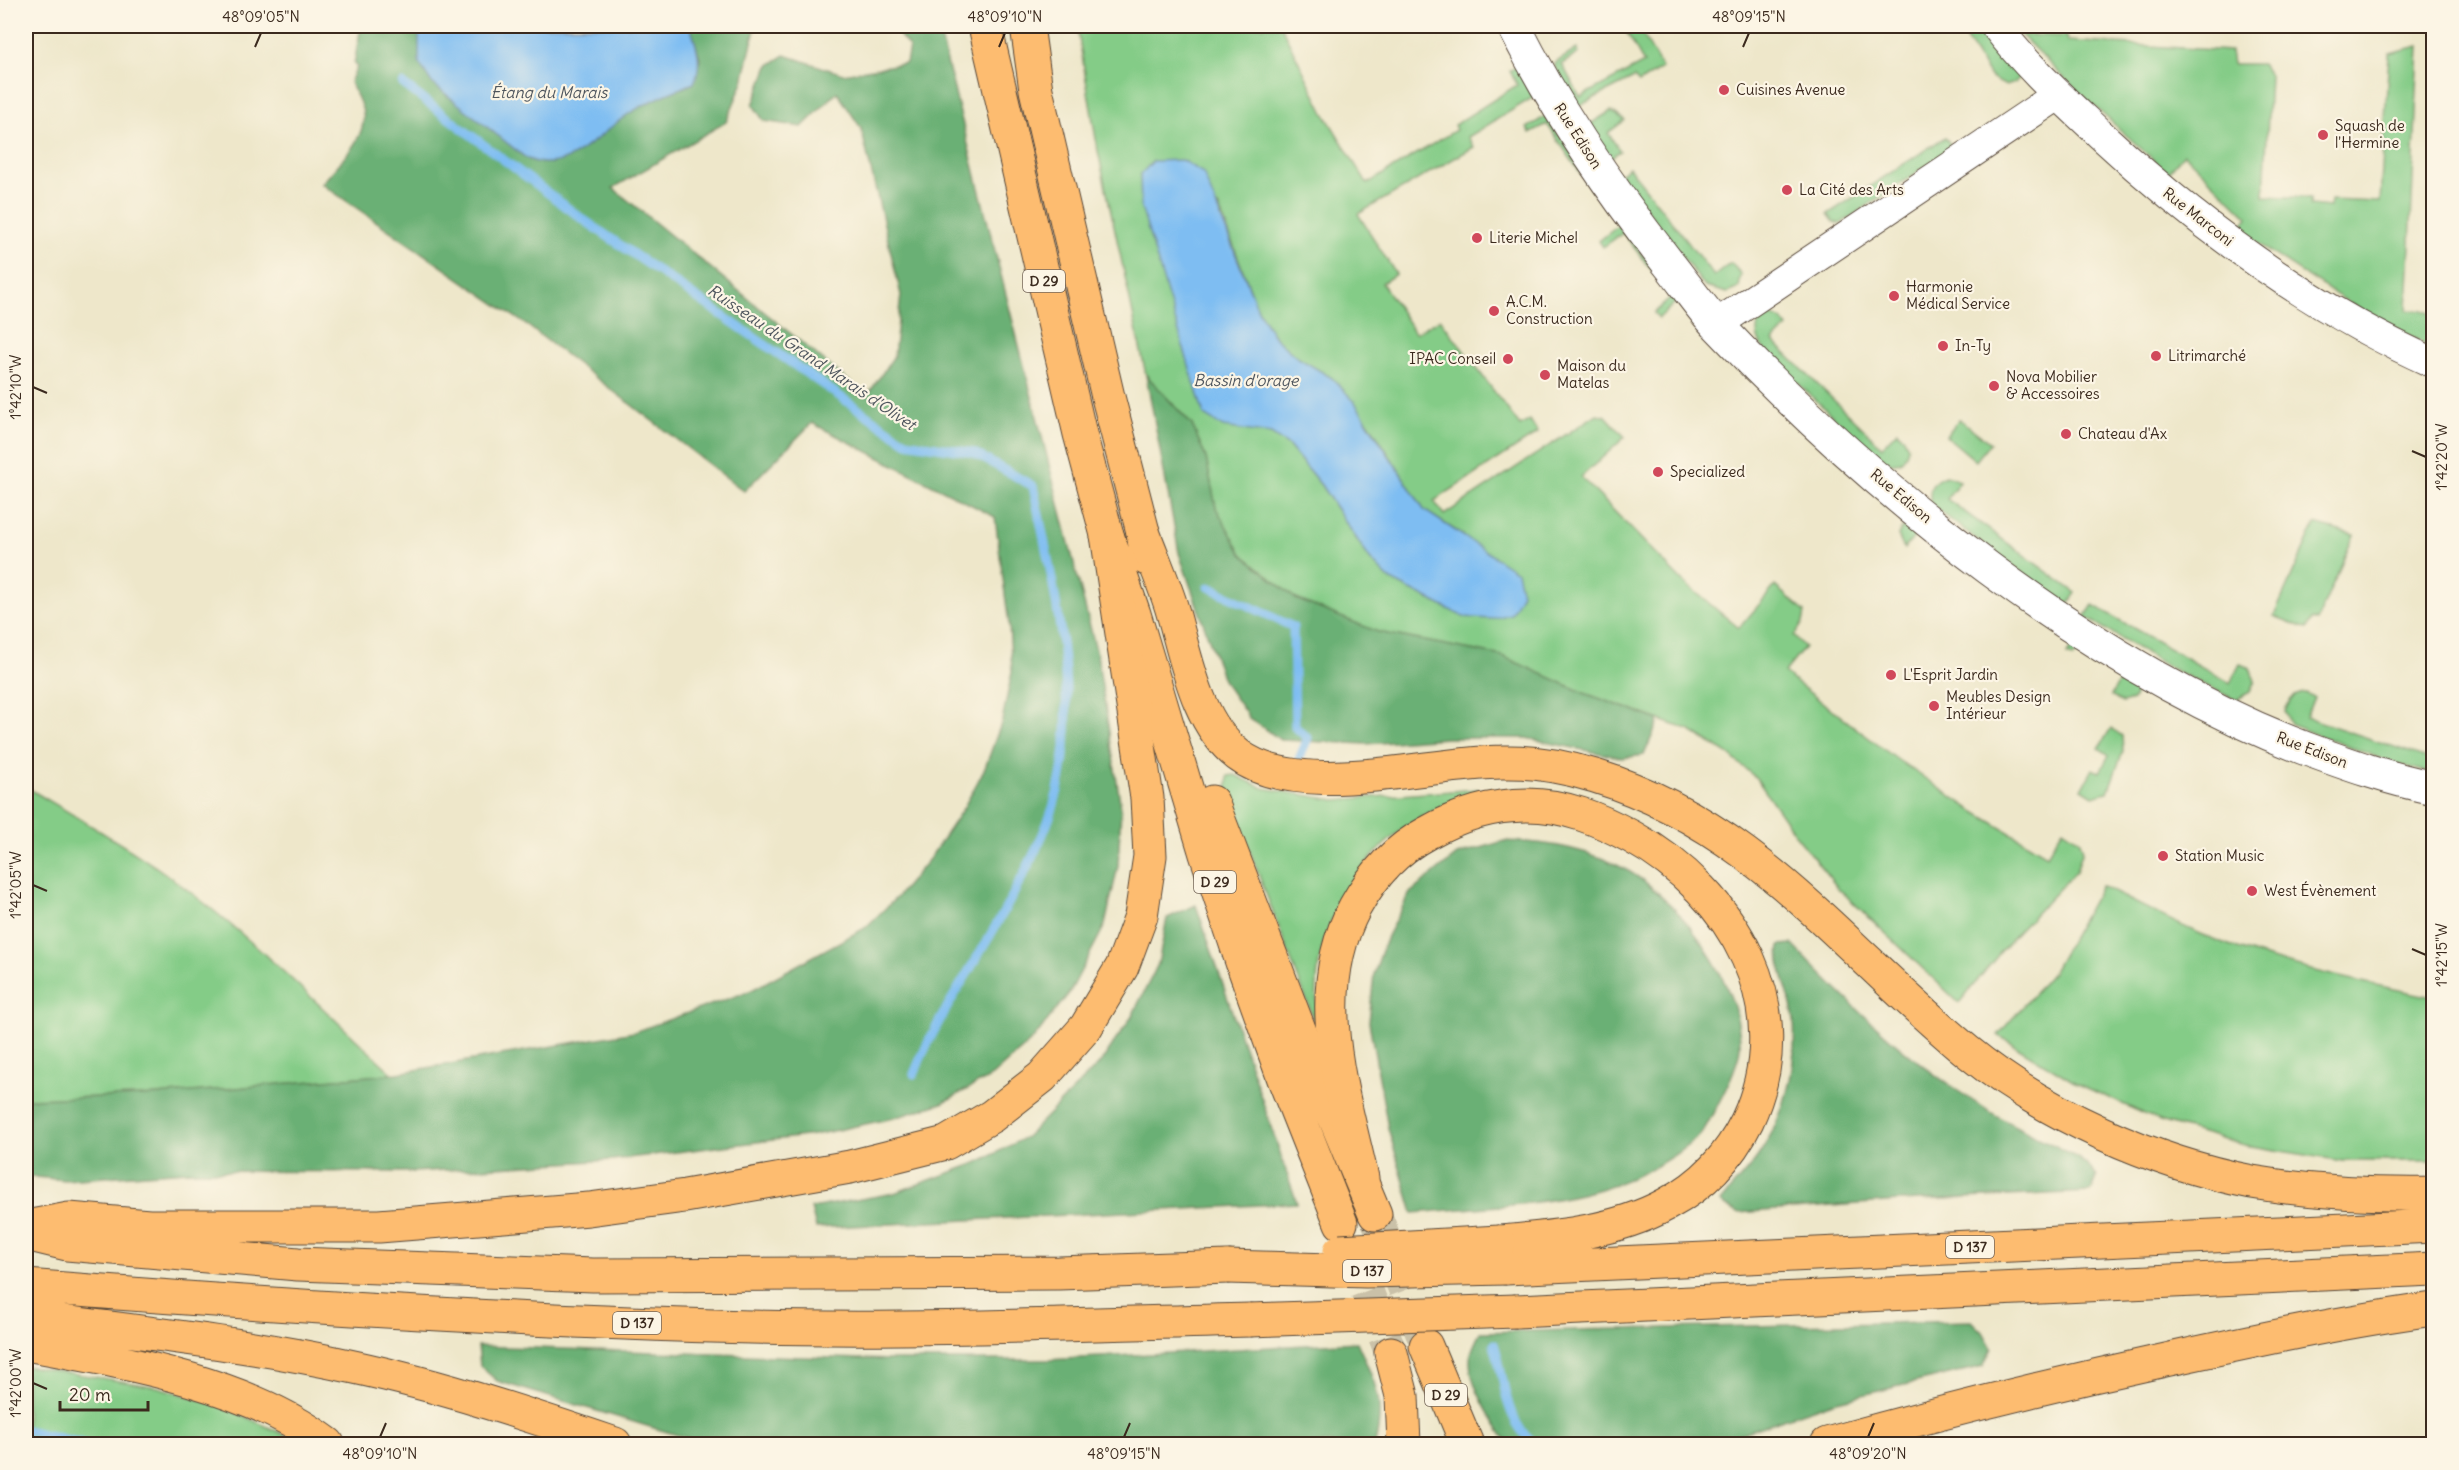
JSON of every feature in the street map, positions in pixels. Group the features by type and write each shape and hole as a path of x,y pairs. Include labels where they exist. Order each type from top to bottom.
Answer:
{"main road":[{"name":"D 29","path":"985,26 1077,422 1107,535 1134,614 1209,865 1284,1079 1341,1223"},
{"name":"D 29","path":"1027,26 1036,90 1108,397 1143,532 1155,610 1191,738 1225,840 1312,1063 1362,1178 1375,1214"},
{"path":"1143,532 1170,604 1190,671 1210,722 1222,740 1239,756 1260,768 1278,774 1327,777 1502,762 1549,765 1593,776 1643,793 1669,804 1719,834 1768,869 1969,1052 2063,1114 2117,1139 2175,1160 2252,1182 2339,1191 2433,1194"},
{"path":"26,1227 69,1219 149,1226 379,1226 589,1209 685,1196 850,1167 946,1143 992,1116 1042,1077 1086,1027 1122,967 1141,916 1150,856 1147,798 1107,535"},
{"path":"1362,1178 1341,1084 1330,1006 1337,950 1347,922 1364,892 1392,857 1414,840 1470,813 1528,805 1563,809 1602,821 1671,861 1698,883 1722,912 1751,964 1761,999 1766,1035 1765,1068 1756,1100 1738,1138 1714,1171 1691,1190 1665,1206 1587,1232 1502,1255"},
{"name":"D 137","path":"26,1234 67,1244 298,1264 593,1275 1059,1273 1228,1267 1366,1271 1502,1255 2433,1226"},
{"name":"D 137","path":"26,1286 307,1307 742,1326 1004,1325 1516,1311 2433,1269"},
{"path":"1827,1444 1950,1409 2106,1373 2262,1339 2433,1309"},
{"path":"26,1317 233,1344 354,1367 472,1398 615,1444"},
{"path":"26,1344 116,1362 226,1392 277,1414 328,1444"},
{"name":"D 29","path":"1426,1346 1467,1444"},
{"name":"D 29","path":"1391,1353 1402,1396 1404,1444"}],"street":[{"name":"Rue Edison","path":"1514,26 1555,101 1604,176 1717,324 1831,437 1901,498 2068,624 2165,684 2253,728 2367,771 2433,788"},
{"name":"Rue Marconi","path":"1996,26 2058,95 2152,182 2229,242 2342,317 2398,348 2433,363"},
{"path":"1717,324 2058,95"}],"green space":[{"path":"361,26 419,26 418,31 446,95 526,158 540,163 554,163 580,151 635,110 694,83 700,58 690,26 753,26 755,29 743,82 726,122 613,188 867,396 894,356 901,295 861,128 837,92 802,127 764,121 753,105 768,66 785,55 843,74 906,63 909,47 892,26 938,26 1097,654 1121,808 1118,866 1105,925 1070,992 1033,1039 992,1076 942,1103 894,1118 814,1135 612,1160 413,1172 187,1171 65,1180 26,1176 26,1099 146,1096 392,1074 634,1032 750,991 865,928 897,897 930,858 964,807 985,768 1002,721 1012,672 1009,625 995,517 812,423 744,491 528,326 322,184 350,151 361,132 363,112 350,82 357,67 354,64"},
{"path":"1077,26 1281,26 1324,113 1367,184 1456,130 1454,125 1517,85 1510,71 1520,64 1537,95 1468,137 1474,147 1358,214 1396,274 1382,283 1415,333 1440,319 1520,426 1530,420 1538,433 1434,501 1444,515 1597,414 1606,416 1625,437 1581,477 1682,581 1739,628 1775,586 1805,612 1803,623 1794,636 1805,647 1784,673 1898,760 1975,812 2047,855 2063,829 2079,840 2083,850 2076,871 2012,938 1959,1003 1838,888 1797,837 1756,778 1728,754 1691,731 1584,693 1502,656 1378,632 1296,599 1242,554 1216,508 1206,458 1192,425 1146,375 1098,151","holes":["1218,205 1258,310 1275,338 1295,356 1332,378 1369,423 1424,510 1464,536 1464,617 1389,579 1370,559 1321,485 1289,446 1271,434"]},
{"path":"1623,26 1638,26 1662,68 1639,83 1634,78 1577,107 1555,63 1577,49 1579,53 1562,64 1580,97 1644,63"},
{"path":"1958,26 1981,26 2021,73 2015,83 2006,86 1991,78"},
{"path":"2012,26 2026,26 2026,35 2066,36 2067,41 2231,51 2233,64 2262,64 2270,76 2264,196 2310,198 2310,205 2330,207 2331,200 2380,202 2389,53 2419,46 2407,310 2427,311 2433,317 2433,348 2334,294 2239,230 2248,217 2184,154 2168,173 2075,89"},
{"path":"1611,111 1625,120 1608,133 1620,151 1610,158 1587,126"},
{"path":"1546,116 1601,192 1596,196 1547,124 1530,133 1527,128"},
{"path":"1945,137 1953,148 1840,224 1834,222 1828,214"},
{"path":"1629,167 1714,276 1731,263 1741,274 1739,288 1727,293 1705,287 1620,174"},
{"path":"1619,225 1679,299 1659,318 1654,313 1672,297 1623,233 1603,247 1599,241"},
{"path":"1770,315 1782,320 1787,327 1773,341 1882,447 1897,431 1904,438 1908,447 1904,459 1891,463 1875,456 1767,354 1760,342 1757,330 1759,321"},
{"path":"1146,375 1192,425 1206,458 1216,508 1242,554 1296,599 1378,632 1502,656 1584,693 1659,720 1644,755 1622,758 1526,738 1447,738 1366,744 1281,740 1249,718 1223,680 1179,553"},
{"path":"1959,419 1990,443 1976,461 1946,436"},
{"path":"1946,476 1960,481 1947,499 2076,593 2067,606 1931,505 1932,486 1937,480"},
{"path":"2315,524 2354,535 2317,621 2312,619 2307,629 2274,616"},
{"path":"1913,526 1918,533 1904,549 1898,536 1902,528"},
{"path":"2093,605 2230,683 2240,664 2250,668 2255,681 2250,692 2236,700 2174,670 2085,617"},
{"path":"2072,647 2089,652 2135,682 2138,688 2133,700 2122,703 2111,696 2121,678 2086,655 2076,653 2073,658 2067,655"},
{"path":"2306,693 2314,697 2306,717 2433,760 2433,774 2382,759 2291,725 2285,712 2288,704 2295,696"},
{"path":"2111,728 2122,736 2123,751 2108,792 2093,796 2082,789 2093,769 2100,772 2109,755 2099,748"},
{"path":"1235,775 1263,788 1335,800 1478,789 1480,795 1442,807 1395,835 1376,853 1345,893 1325,939 1319,963 1316,996 1317,1028 1227,791 1228,776"},
{"path":"26,787 132,851 196,896 282,970 393,1074 146,1096 26,1099"},
{"path":"1504,841 1553,845 1585,852 1615,864 1650,886 1688,925 1720,973 1731,998 1738,1023 1739,1054 1727,1086 1701,1134 1667,1160 1634,1177 1563,1198 1413,1213 1388,1128 1369,1022 1374,974 1387,936 1410,893 1457,855"},
{"path":"2101,886 2172,921 2224,943 2343,978 2433,997 2433,1161 2342,1161 2245,1145 2160,1121 2076,1083 1998,1035 2052,973"},
{"path":"1196,905 1297,1203 816,1228 811,1208 894,1193 979,1162 1026,1137 1101,1062 1132,1016 1158,964 1167,918"},
{"path":"1792,944 1870,1021 1933,1073 1998,1116 2083,1162 2097,1177 2091,1192 1899,1201 1738,1213 1720,1202 1754,1162 1767,1141 1787,1092 1793,1056 1794,1021 1779,955 1780,945"},
{"path":"1972,1321 1983,1332 1992,1348 1983,1366 1833,1402 1711,1444 1509,1444 1484,1404 1471,1370 1470,1356 1480,1332"},
{"path":"1357,1342 1374,1380 1379,1403 1375,1444 707,1444 497,1381 480,1366 478,1346 892,1360 1047,1360"},
{"path":"26,1366 158,1387 224,1407 305,1444 26,1444"}],"water":[{"name":"Étang du Marais","path":"419,26 690,26 699,61 697,75 694,83 635,110 580,152 554,163 540,163 526,158 432,83 419,63"},
{"name":"Bassin d'orage","path":"1182,160 1203,173 1258,310 1275,338 1295,356 1332,378 1354,401 1424,510 1517,572 1522,593 1511,614 1490,619 1464,617 1389,579 1370,559 1321,485 1289,446 1271,434 1223,427 1204,415 1141,207 1140,175 1153,161"}],"waterway":[{"name":"Ruisseau du Grand Marais d'Olivet","path":"403,84 581,218 906,442 974,453 1033,486 1057,605 1062,647 1066,689 1066,730 1062,770 1053,808 1032,859 950,1002 914,1074"},
{"name":"Ruisseau du Grand Marais d'Olivet","path":"1209,587 1293,627 1295,727 1308,738 1299,759"},
{"name":"Ruisseau du Grand Marais d'Olivet","path":"1494,1344 1510,1410 1516,1422 1534,1444"},
{"path":"26,1430 85,1444"}],"tunnel":[{"path":"1375,1214 1425,1341"},
{"path":"1349,1245 1391,1353"}],"place":[{"name":"Cuisines Avenue","path":"1724,90"},
{"name":"Squash de l'Hermine","path":"2323,135"},
{"name":"La Cité des Arts","path":"1787,190"},
{"name":"Literie Michel","path":"1477,238"},
{"name":"Harmonie Médical Service","path":"1894,296"},
{"name":"A.C.M. Construction","path":"1494,311"},
{"name":"In-Ty","path":"1943,346"},
{"name":"Litrimarché","path":"2156,356"},
{"name":"IPAC Conseil","path":"1508,359"},
{"name":"Maison du Matelas","path":"1545,375"},
{"name":"Nova Mobilier & Accessoires","path":"1994,386"},
{"name":"Chateau d'Ax","path":"2066,434"},
{"name":"Specialized","path":"1658,472"},
{"name":"L'Esprit Jardin","path":"1891,675"},
{"name":"Meubles Design Intérieur","path":"1934,706"},
{"name":"Station Music","path":"2163,856"},
{"name":"West Évènement","path":"2252,891"}]}
